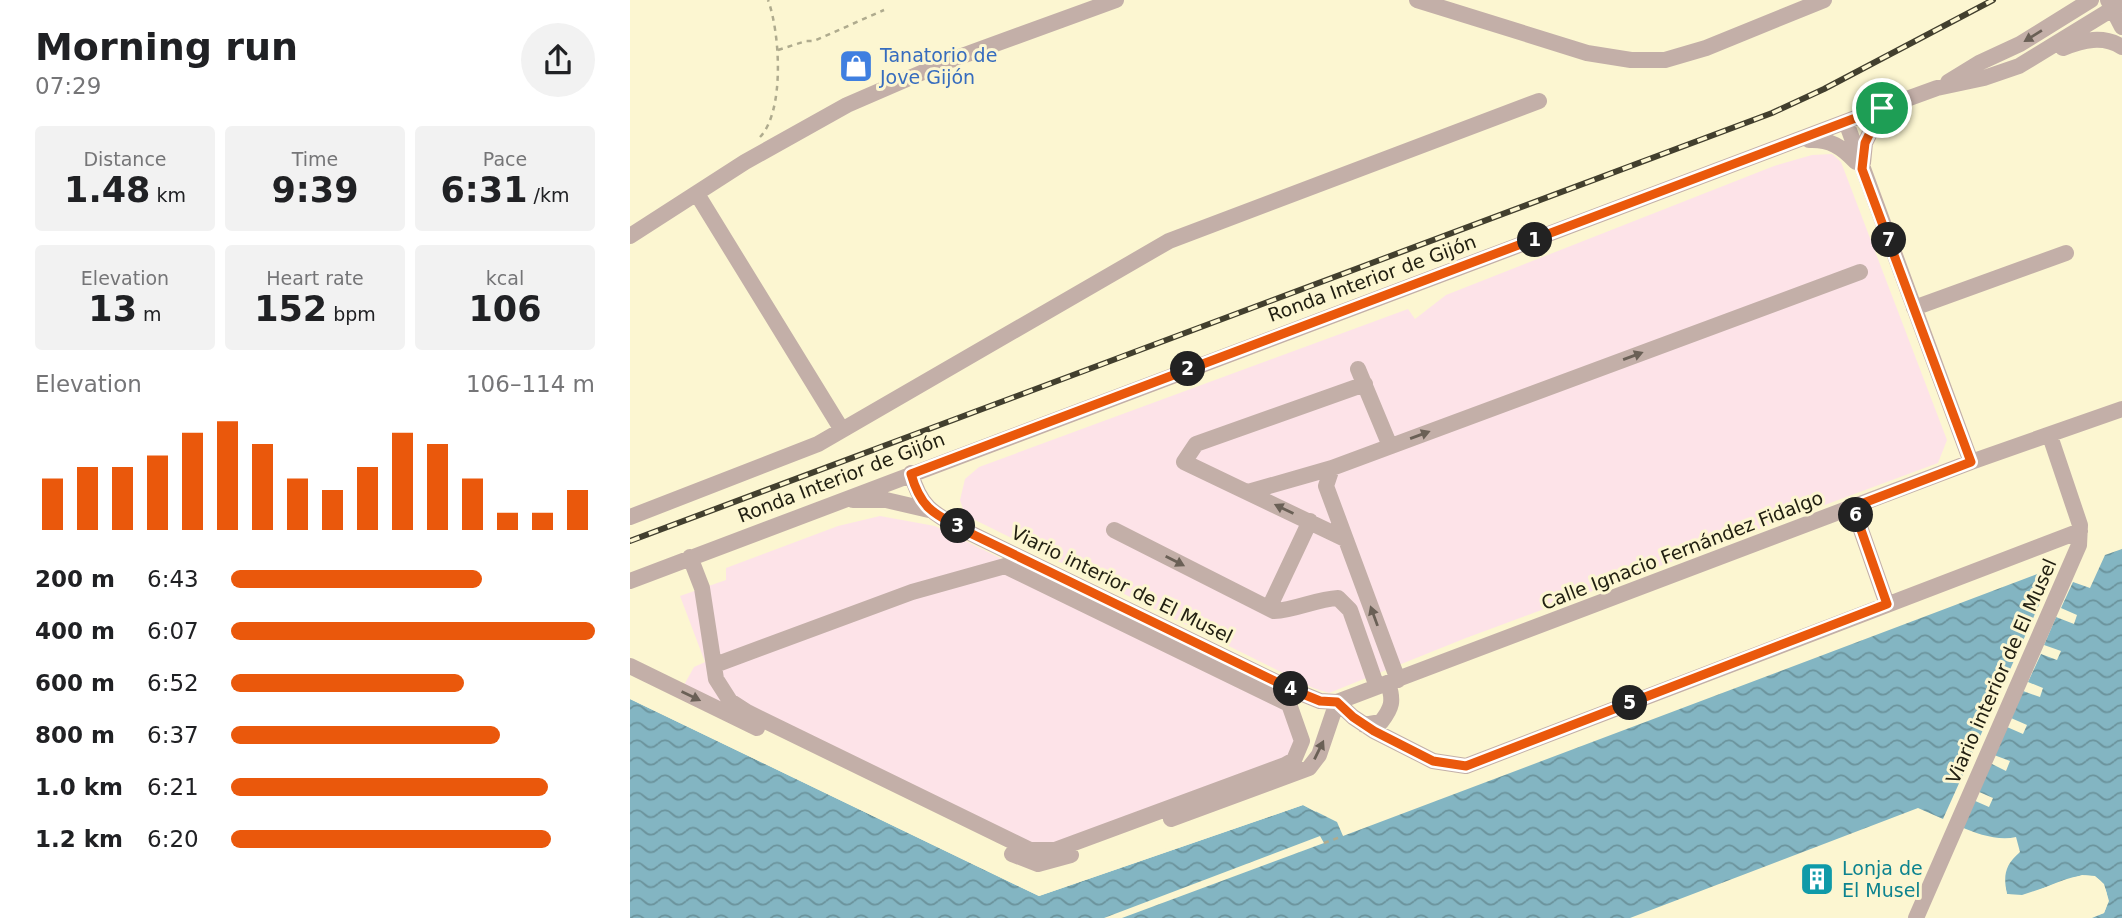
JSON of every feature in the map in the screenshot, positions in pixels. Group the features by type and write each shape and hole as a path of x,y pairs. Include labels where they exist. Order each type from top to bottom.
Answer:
{"street":[{"path":"630,236 745,162 847,105 1091,4 1115,0"},
{"path":"1417,0 1587,53 1631,60 1665,60 1706,48 1824,0"},
{"path":"1937,89 1979,63 2020,44 2091,0"},
{"path":"2114,4 2122,27"},
{"name":"Ronda Interior de Gijón","path":"630,581 1882,108 2019,66 2114,4"},
{"path":"2019,66 2080,41 2101,39 2122,47"},
{"path":"630,517 818,444 1169,241 1539,101"},
{"path":"1862,169 1865,143 1882,108"},
{"path":"1846,122 1971,462"},
{"path":"1800,140 1821,139 1842,146 1862,169"},
{"path":"697,194 842,430"},
{"path":"1914,308 2066,253"},
{"path":"1248,492 1332,468 1860,272"},
{"path":"1345,539 1184,462 1196,444 1361,376 1390,446"},
{"name":"Calle Ignacio Fernández Fidalgo","path":"1337,702 1971,462 2122,409"},
{"path":"630,666 1038,864 1058,860 1309,768 1319,755 1337,702 1364,724 1433,761 1466,766 2080,531 2050,436"},
{"path":"1332,468 1326,486 1364,589 1392,697 1391,708 1381,722 1364,724"},
{"path":"911,474 917,494 929,510"},
{"name":"Viario interior de El Musel","path":"843,500 886,500 929,510 972,534 1293,690 1320,701 1337,702"},
{"path":"1853,507 1887,604"},
{"path":"1269,608 1310,522"},
{"path":"1114,530 1274,611 1288,611 1325,598 1338,598 1364,589"},
{"name":"Viario interior de El Musel","path":"1916,918 2079,545 2080,531"},
{"path":"690,557 702,588 716,678 730,701 747,712 1030,850 1055,850 1285,765 1294,760 1302,741 1289,704 1005,566 912,592 715,665"},
{"path":"1338,598 1350,610 1388,683"}],"path":[{"path":"756,140 770,122 778,74 775,21 768,0"},
{"path":"778,51 814,41 884,10"},
{"path":"1324,843 1343,836"}],"shaded area":[{"path":"1832,154 1841,162 1947,440 1938,463 1466,638 1329,693 1313,688 965,515 960,500 965,479 979,467 1408,309 1415,319 1446,295 1774,166 1812,155"},
{"path":"880,516 935,526 1292,701 1296,765 1028,856 684,685 694,667 705,662 680,596 726,580 726,568 838,526"}],"water":[{"path":"2122,549 2122,918 2092,918 2104,913 2107,903 2106,890 2097,878 2076,877 2027,894 2007,894 2006,871 2020,852 2016,837 1995,837 1961,827 1973,800 1989,807 1993,798 1977,791 1990,763 2006,771 2010,761 1994,755 2007,727 2023,734 2027,725 2011,718 2023,691 2040,697 2043,688 2028,682 2041,654 2057,660 2061,651 2044,645 2056,617 2074,624 2077,615 2061,608 2073,582 2090,588 2105,555"},
{"path":"2056,567 1943,819 1918,808 1630,918 630,918 630,699 1039,896 1303,805 1337,822 1343,836"}],"pier":[{"path":"630,695 1039,892 1302,802 1314,807 1316,812 1303,805 1039,896 630,699"},
{"path":"1320,836 1324,843 1122,918 1104,918"},
{"path":"2007,863 2003,878 2007,894 2022,895 2082,875 2095,876 2104,884 2109,901 2104,913 2088,918 2102,910 2105,901 2101,886 2093,879 2083,879 2020,899 2006,897 2000,878"}],"railway":[{"path":"630,541 1772,113 1824,89 1993,0"}],"place":[{"name":"Tanatorio de Jove Gijón","path":"856,66"},
{"name":"Lonja de El Musel","path":"1817,879"}],"route":[{"path":"1882,108 1865,143 1862,169 1971,462 1853,507 1887,604 1466,766 1433,761 1374,731 1337,702 1320,701 1293,690 972,534 929,510 917,494 911,474 1882,108"}]}
